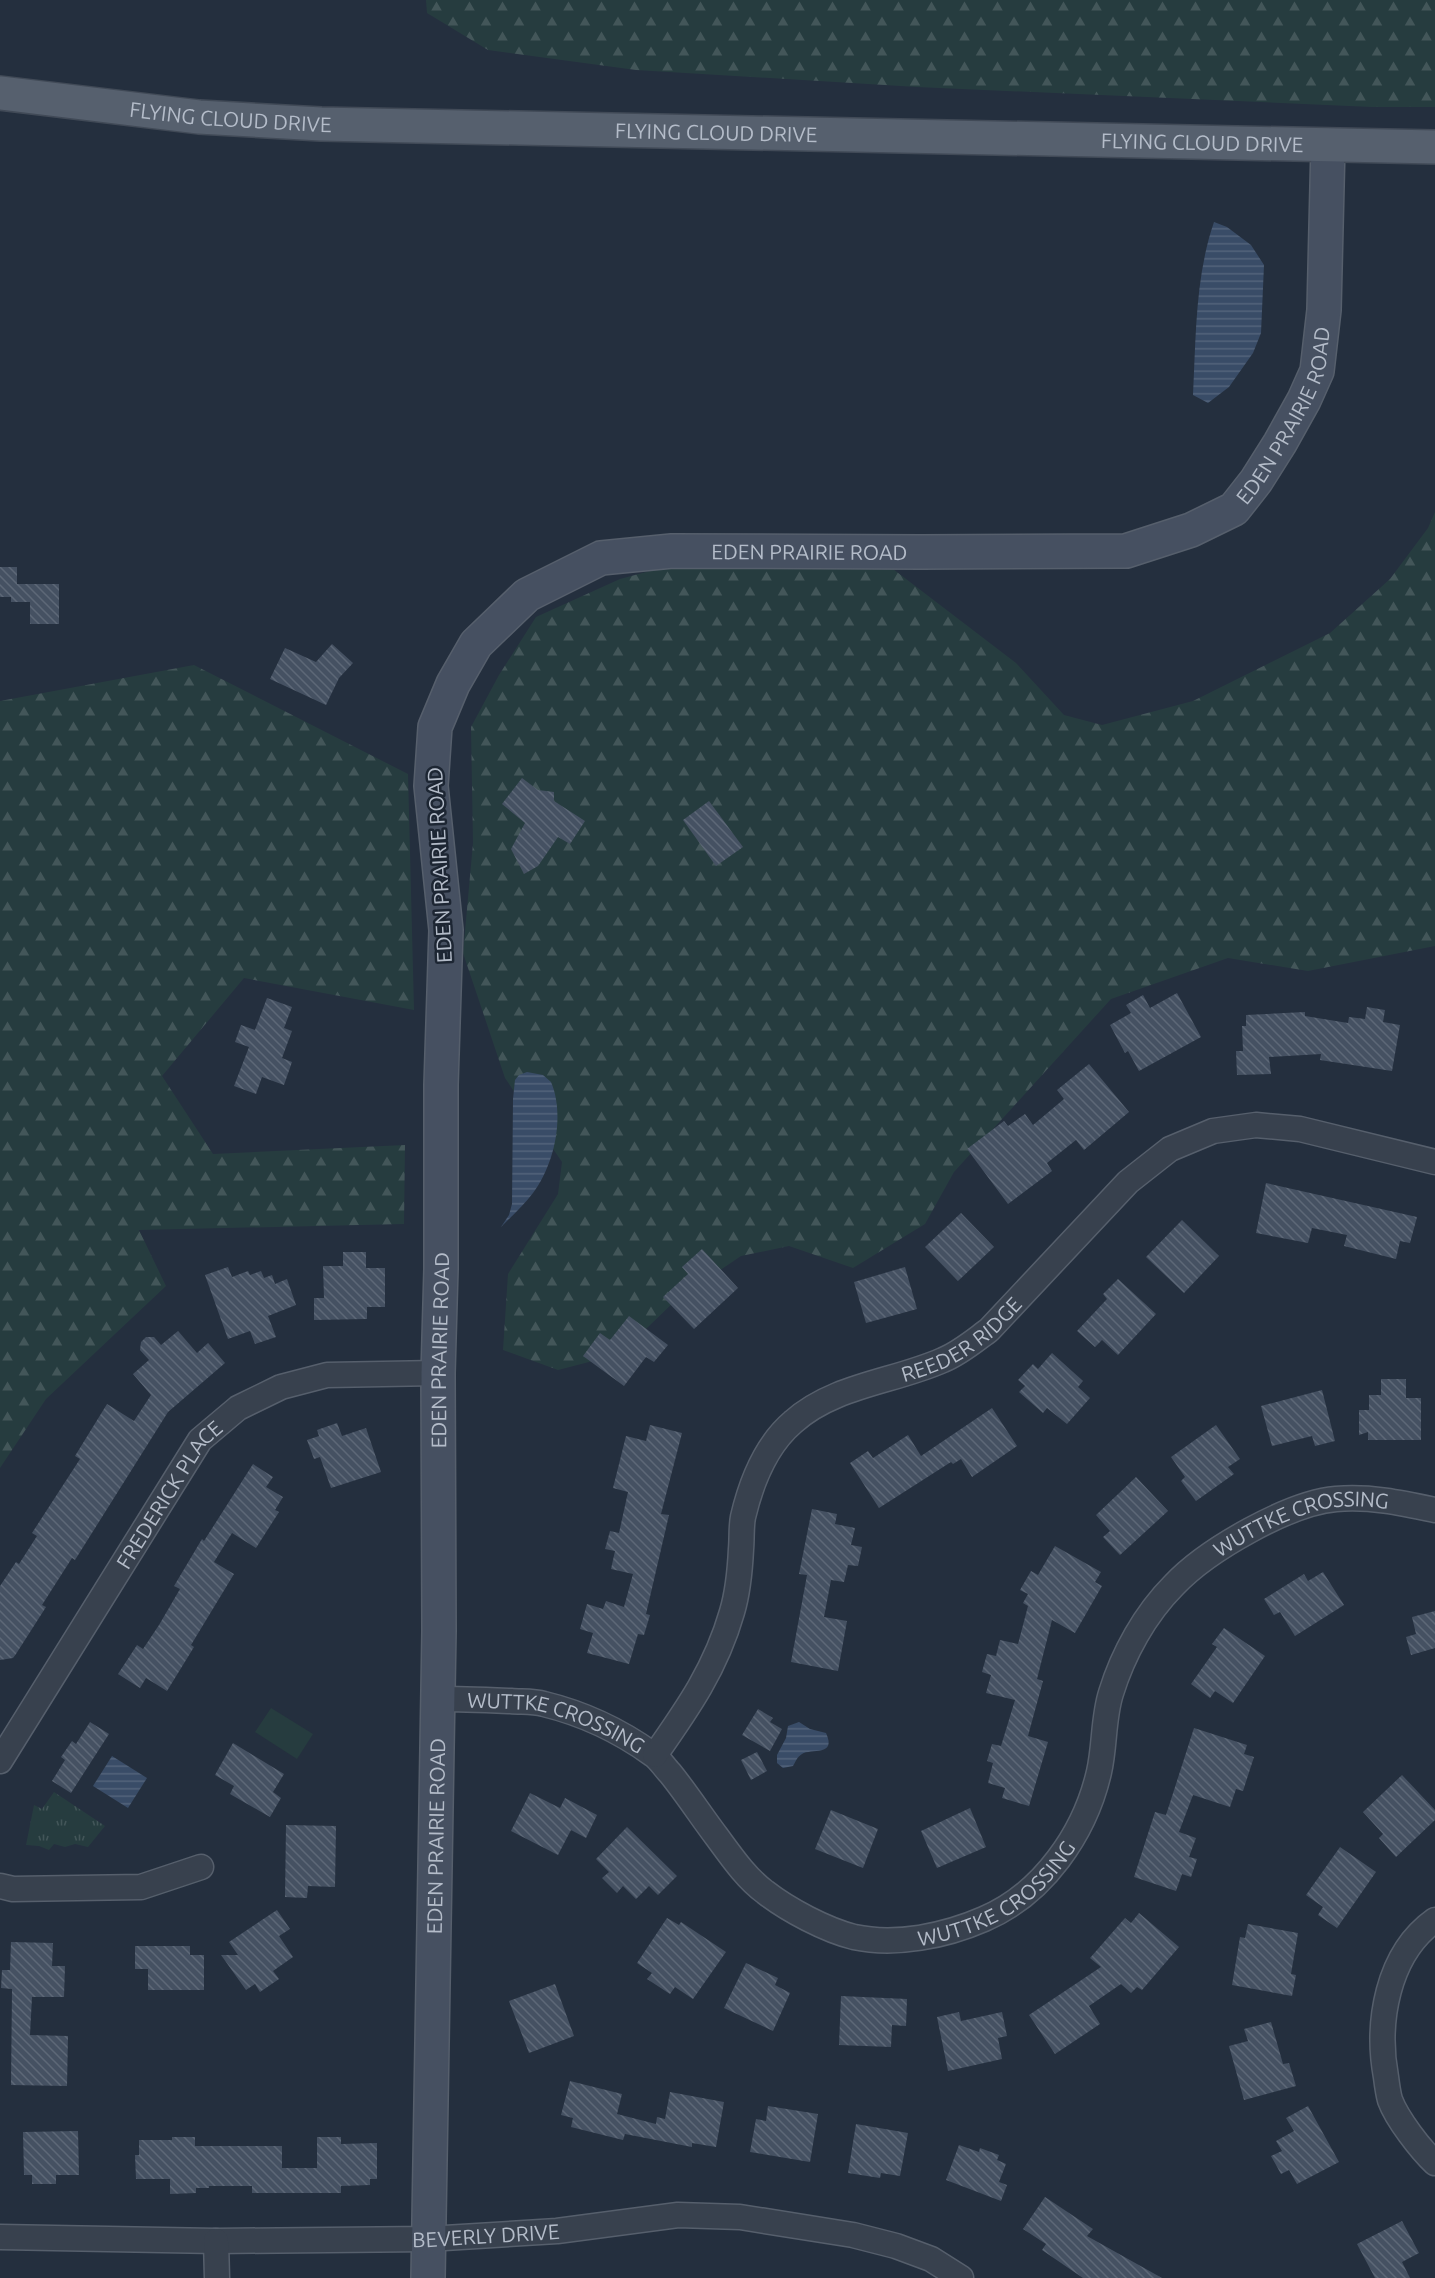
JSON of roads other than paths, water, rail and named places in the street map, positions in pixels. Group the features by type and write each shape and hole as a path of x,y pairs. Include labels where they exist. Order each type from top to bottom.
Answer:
{"main road":[{"name":"FLYING CLOUD DRIVE","path":"0,93 199,117 332,124 1435,147"}],"street":[{"name":"EDEN PRAIRIE ROAD","path":"428,2278 438,1699 441,1085 446,930 431,786 435,727 453,684 476,644 527,595 601,558 672,551 1126,551 1191,530 1234,509 1281,443 1317,372 1324,310 1328,145"},
{"name":"REEDER RIDGE","path":"655,1755 694,1700 720,1650 733,1610 740,1564 743,1518 763,1460 768,1433 792,1422 812,1408 857,1388 944,1360 968,1347 989,1330 1128,1182 1170,1149 1213,1131 1256,1125 1300,1129 1435,1162"},
{"name":"FREDERICK PLACE","path":"0,1761 200,1440 238,1408 281,1387 327,1375 438,1373"},
{"name":"WUTTKE CROSSING","path":"438,1699 542,1703 596,1722 655,1755 741,1868 764,1892 828,1928 855,1937 892,1940 924,1937 988,1918 1015,1901 1058,1860 1076,1834 1089,1806 1100,1771 1110,1695 1124,1659 1144,1622 1174,1584 1240,1536 1299,1507 1335,1499 1382,1499 1435,1510"},
{"path":"0,1886 13,1889 141,1887 201,1867"},
{"path":"1435,1920 1404,1953 1391,1984 1383,2014 1383,2060 1390,2100 1420,2150 1435,2163"},
{"name":"BEVERLY DRIVE","path":"0,2237 216,2241 428,2239 557,2231 678,2215 740,2217 853,2235 896,2246 931,2259 961,2278"},
{"path":"216,2241 217,2278"}],"water":[{"path":"1214,222 1227,227 1251,245 1264,265 1261,333 1253,353 1229,387 1208,403 1193,395 1200,286"},
{"path":"527,1072 543,1075 551,1082 557,1109 556,1139 541,1181 526,1202 501,1227 509,1215 512,1204 515,1080 519,1075"},
{"path":"799,1722 810,1729 826,1733 828,1746 826,1749 806,1752 793,1766 783,1768 777,1763 777,1755 786,1738 788,1726"},
{"path":"112,1756 147,1778 128,1808 93,1786"}]}
